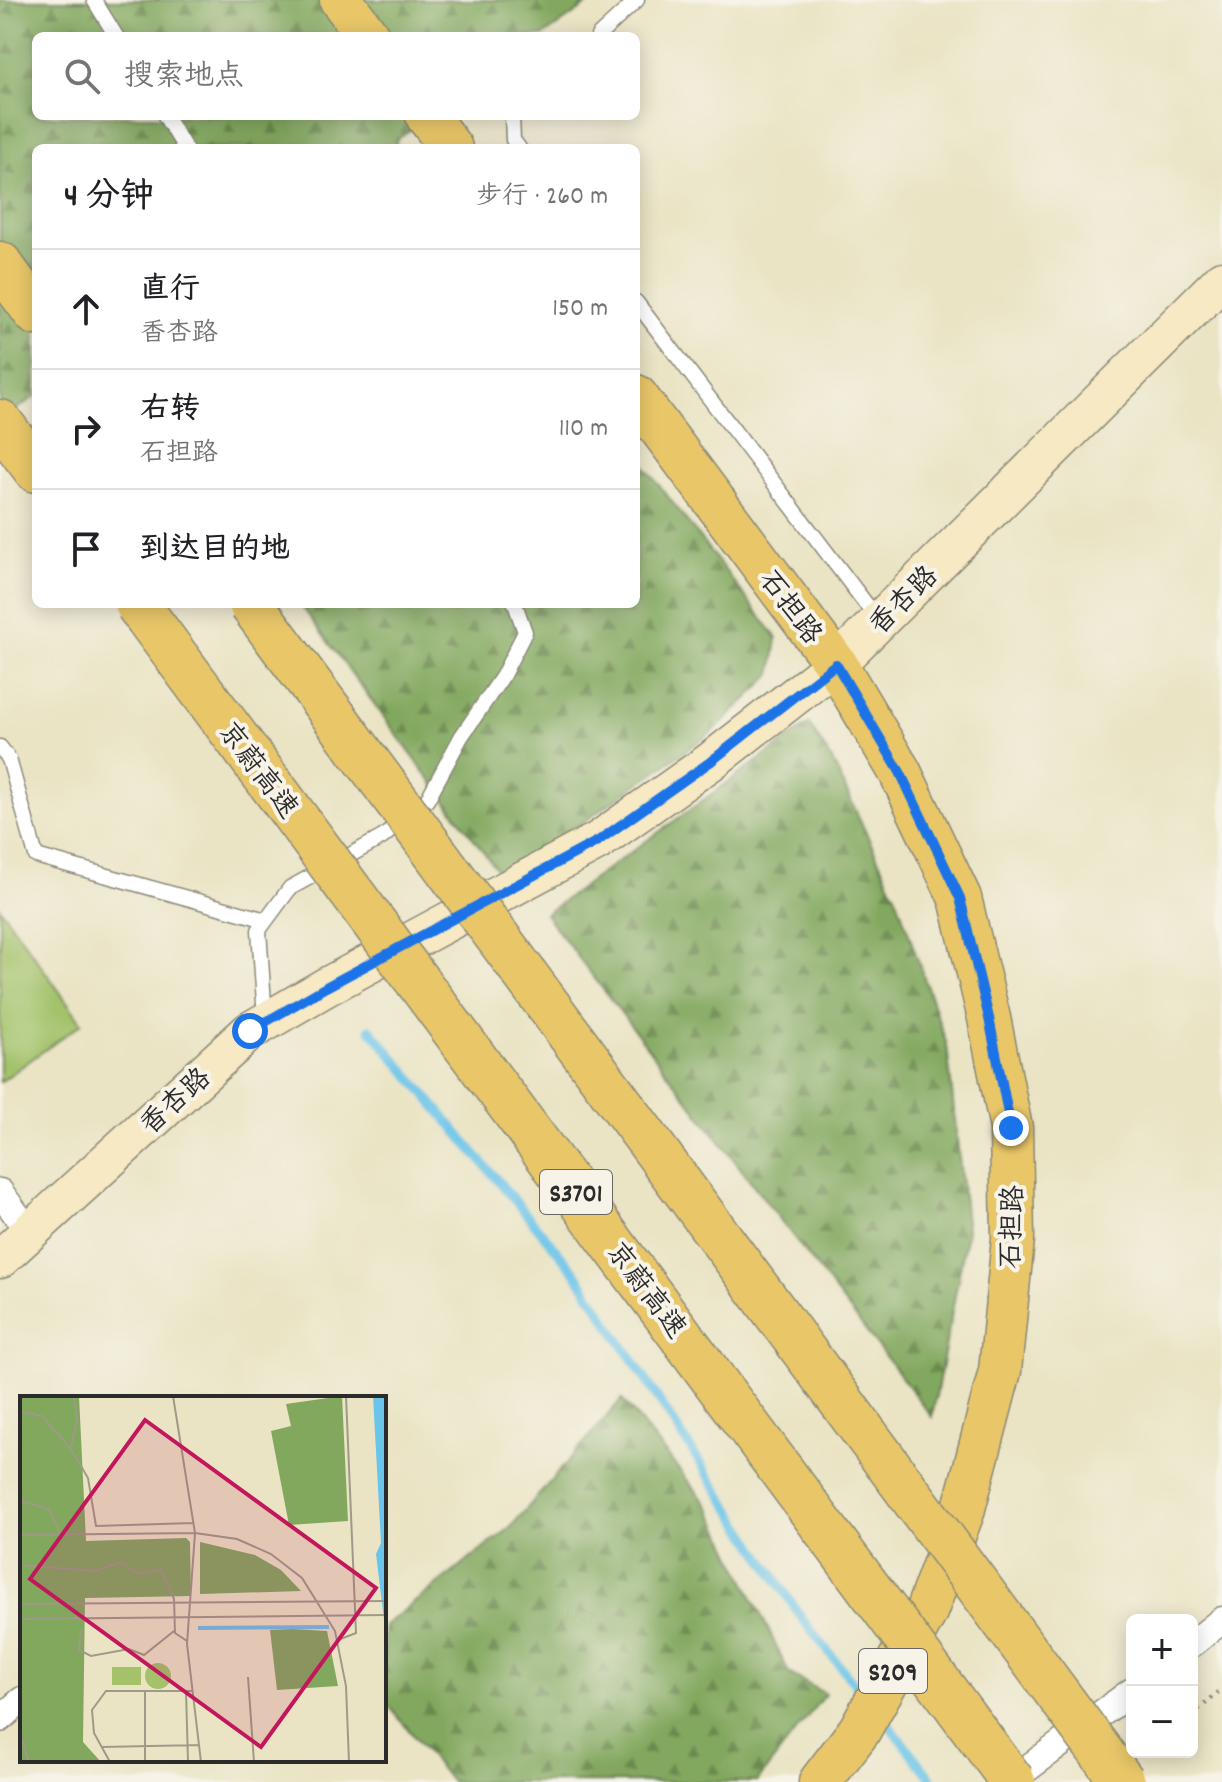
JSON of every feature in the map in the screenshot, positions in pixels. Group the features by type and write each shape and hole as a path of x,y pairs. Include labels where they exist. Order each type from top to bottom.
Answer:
{"highway":[{"path":"0,264 32,308"},
{"path":"0,422 32,465"},
{"name":"京蔚高速","path":"140,608 1011,1782"},
{"path":"254,608 1123,1782"}],"main road":[{"path":"341,0 365,32"},
{"path":"430,120 448,144"},
{"name":"石担路","path":"640,401 836,664 900,772 960,898 1011,1128 1013,1239 1000,1371 963,1512 926,1612 859,1731 821,1782"}],"street":[{"name":"香杏路","path":"0,1259 250,1031 598,841 710,762 836,664 1222,280"},
{"path":"2,1199 29,1232"},
{"path":"1198,1639 1222,1620"},
{"path":"1011,1782 1126,1696"},
{"path":"0,1719 20,1702"}],"lane":[{"path":"94,0 114,32"},
{"path":"602,32 637,0"},
{"path":"168,120 182,144"},
{"path":"512,120 516,144"},
{"path":"640,307 879,622"},
{"path":"266,1022 259,930 290,888 383,837 427,800 461,737 502,677 525,632 516,608"},
{"path":"0,747 9,759 36,856 266,920"}],"path":[{"path":"1198,1709 1222,1690"}],"green space":[{"path":"0,0 594,0 549,32 32,32 32,120 424,120 395,141 397,144 32,144 32,399 0,421"},
{"path":"640,460 777,638 772,674 714,731 503,878 303,608 640,608"},
{"path":"809,724 832,760 897,899 947,1045 967,1232 932,1417 545,914"},
{"path":"0,908 82,1023 0,1082"},
{"path":"622,1399 710,1508 789,1673 825,1694 757,1782 451,1782 386,1702 386,1624 510,1528"}],"waterway":[{"path":"370,1029 575,1272 803,1620 865,1697"},
{"path":"880,1714 934,1782"}],"route":[{"path":"250,1031 598,841 710,762 836,664 900,772 960,898 1011,1128"}]}
